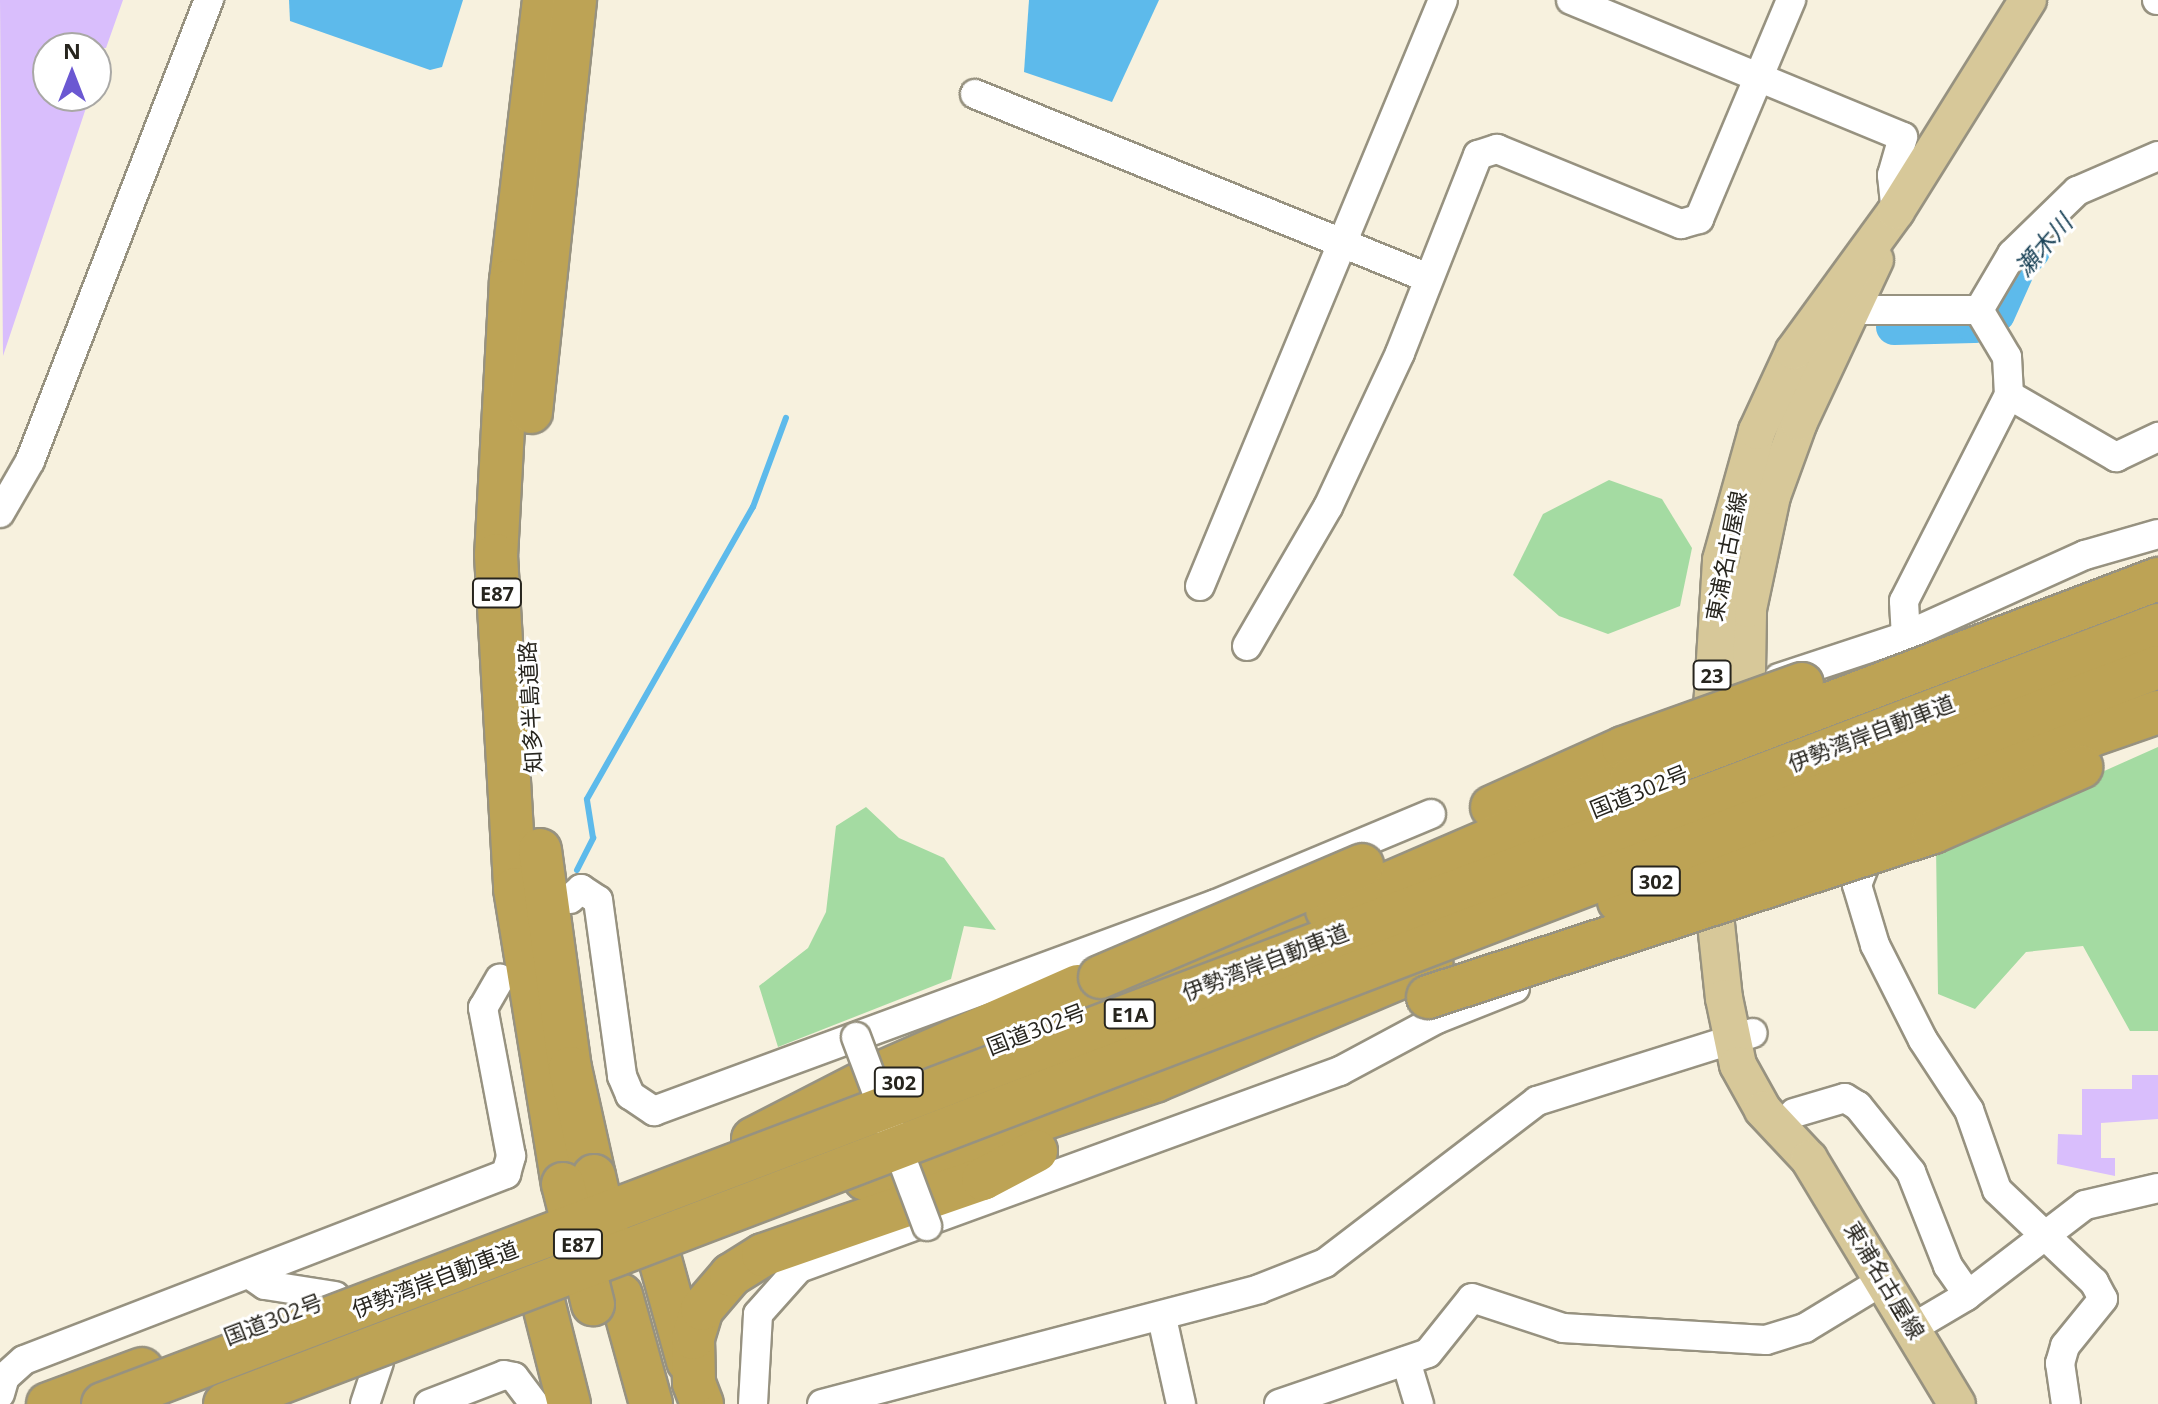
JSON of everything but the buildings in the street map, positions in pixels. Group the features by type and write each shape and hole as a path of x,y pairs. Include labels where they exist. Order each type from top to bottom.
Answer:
{"highway":[{"name":"知多半島道路","path":"544,0 511,280 496,555 515,889 607,1300 621,1404"},
{"name":"知多半島道路","path":"575,0 533,372 525,606 543,884 570,1068 579,1180"},
{"path":"753,1139 883,1072 1679,727 2158,576"},
{"path":"926,1093 1509,829 2158,576"},
{"name":"国道302号","path":"48,1404 335,1296 526,1229 1727,756 2158,601"},
{"name":"伊勢湾岸自動車道","path":"103,1404 2158,625"},
{"name":"伊勢湾岸自動車道","path":"225,1404 2158,667"},
{"name":"302","path":"274,1404 659,1255 1157,1080 1480,943 1890,800 2158,690"},
{"path":"1127,1061 1825,833 2158,712"},
{"path":"698,1394 693,1338 702,1309 731,1275 763,1255 983,1179 1036,1151 1428,997 1933,832 2158,730"},
{"path":"934,1157 1036,1151"},
{"path":"640,1185 698,1394"},
{"path":"526,1229 569,1404"},
{"name":"知多半島道路","path":"607,1300 651,1404"}],"main road":[{"name":"東浦名古屋線","path":"1957,1404 1914,1327 1809,1159 1763,1110 1738,1065 1743,1036 1736,931 1726,856 1727,756 1712,623 1736,495 1763,417 1838,310 2028,0"},
{"name":"東浦名古屋線","path":"1727,756 1748,688 1748,609 1772,496 1838,310"},
{"name":"東浦名古屋線","path":"1726,856 1714,911 1743,1036 1794,1113 1809,1159"}],"street":[{"path":"0,513 30,461 209,0"},
{"path":"1200,586 1443,0"},
{"path":"1571,0 1903,137 1892,175 1896,211"},
{"path":"1247,646 1328,507 1478,155 1497,149 1681,224 1699,219 1791,0"},
{"path":"975,94 1345,240 1428,278"},
{"path":"1985,317 2012,254 2077,191 2158,156"},
{"path":"1838,310 1985,317"},
{"path":"1985,317 2007,357 2009,395 1904,601 1903,637 1909,691 1890,800 1857,885 1875,945 1923,1040 1969,1110 1997,1190 2094,1282 2103,1299 2065,1346 2060,1363 2066,1404"},
{"path":"2009,395 2116,457 2158,437"},
{"path":"1748,688 1903,637 2085,555 2158,534"},
{"path":"570,899 581,889 598,900 622,1076 630,1095 654,1111 1216,904 1431,814"},
{"path":"753,1404 752,1336 775,1289 821,1256 927,1226 1340,1071 1437,1019 1714,911"},
{"path":"2,1384 24,1360 506,1174 511,1156 483,1008 500,978"},
{"path":"822,1404 900,1395 1162,1318 1325,1263 1537,1101 1743,1036"},
{"path":"856,1037 927,1226"},
{"path":"1794,1113 1845,1098 1858,1106 1911,1172 1948,1266 1968,1295"},
{"path":"1914,1327 1968,1295 2085,1205 2158,1188"},
{"path":"249,1274 265,1285 335,1296"},
{"path":"1279,1404 1428,1353 1472,1298 1563,1328 1766,1340 1805,1328 1884,1280"},
{"path":"1162,1318 1181,1404"},
{"path":"1406,1361 1419,1404"},
{"path":"365,1404 379,1362"},
{"path":"429,1404 504,1375 514,1377 534,1404"}],"green space":[{"path":"1609,480 1662,499 1692,548 1680,606 1608,634 1559,616 1513,575 1543,514"},
{"path":"2158,747 2158,1031 2130,1031 2083,946 2026,952 1975,1009 1938,994 1936,846"},
{"path":"866,807 899,838 944,858 996,930 964,926 951,979 778,1047 759,986 808,948 826,912 836,826"}],"water":[{"path":"289,0 463,0 442,67 430,70 290,21"},
{"path":"1029,0 1159,0 1112,102 1024,72"}],"waterway":[{"name":"瀬木川","path":"1894,327 1974,325 1997,314 2019,265 2032,251"},
{"path":"577,870 593,838 587,799 753,507 786,418"}]}
